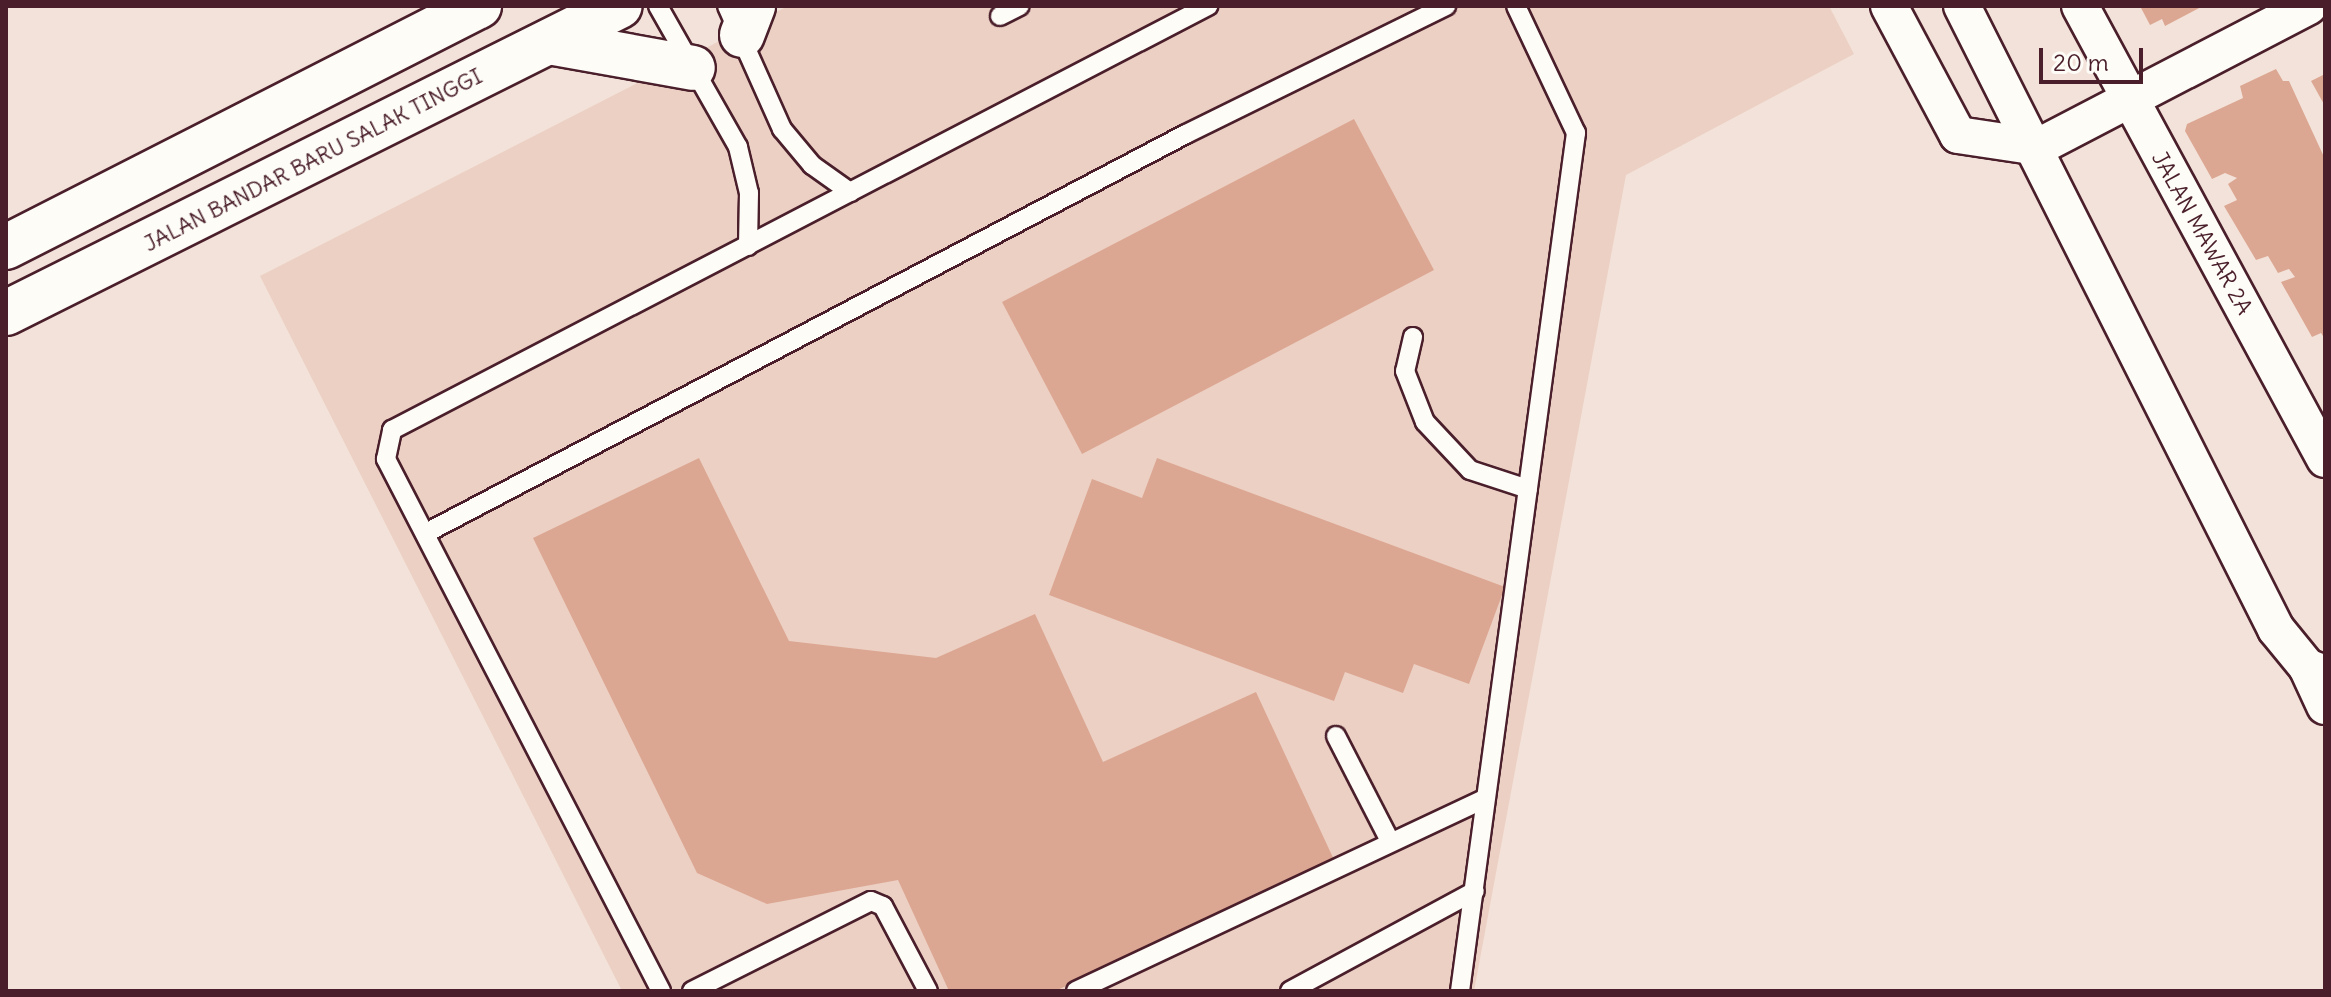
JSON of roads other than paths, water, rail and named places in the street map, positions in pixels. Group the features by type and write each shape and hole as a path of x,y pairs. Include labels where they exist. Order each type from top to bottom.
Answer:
{"main road":[{"path":"6,247 479,6"},
{"name":"JALAN BANDAR BARU SALAK TINGGI","path":"6,313 620,6"},
{"path":"549,42 693,68"}],"street":[{"path":"1889,6 1958,135 2038,147 2309,6"},
{"path":"1962,6 2038,147 2276,629 2316,670 2325,706"},
{"name":"JALAN MAWAR 2A","path":"2080,6 2325,459"}],"lane":[{"path":"658,6 738,147 749,193 748,246"},
{"path":"1000,16 1020,6"},
{"path":"661,991 386,459 392,430 1207,6"},
{"path":"426,533 1186,134 1446,6"},
{"path":"1460,991 1475,891 1482,800 1576,133 1516,6"},
{"path":"741,16 782,129 812,165 850,192"},
{"path":"1413,337 1405,371 1425,422 1470,470 1528,489"},
{"path":"1336,736 1390,841"},
{"path":"1076,991 1482,800"},
{"path":"1290,991 1475,891"},
{"path":"692,991 871,901 883,906 928,991"}]}
